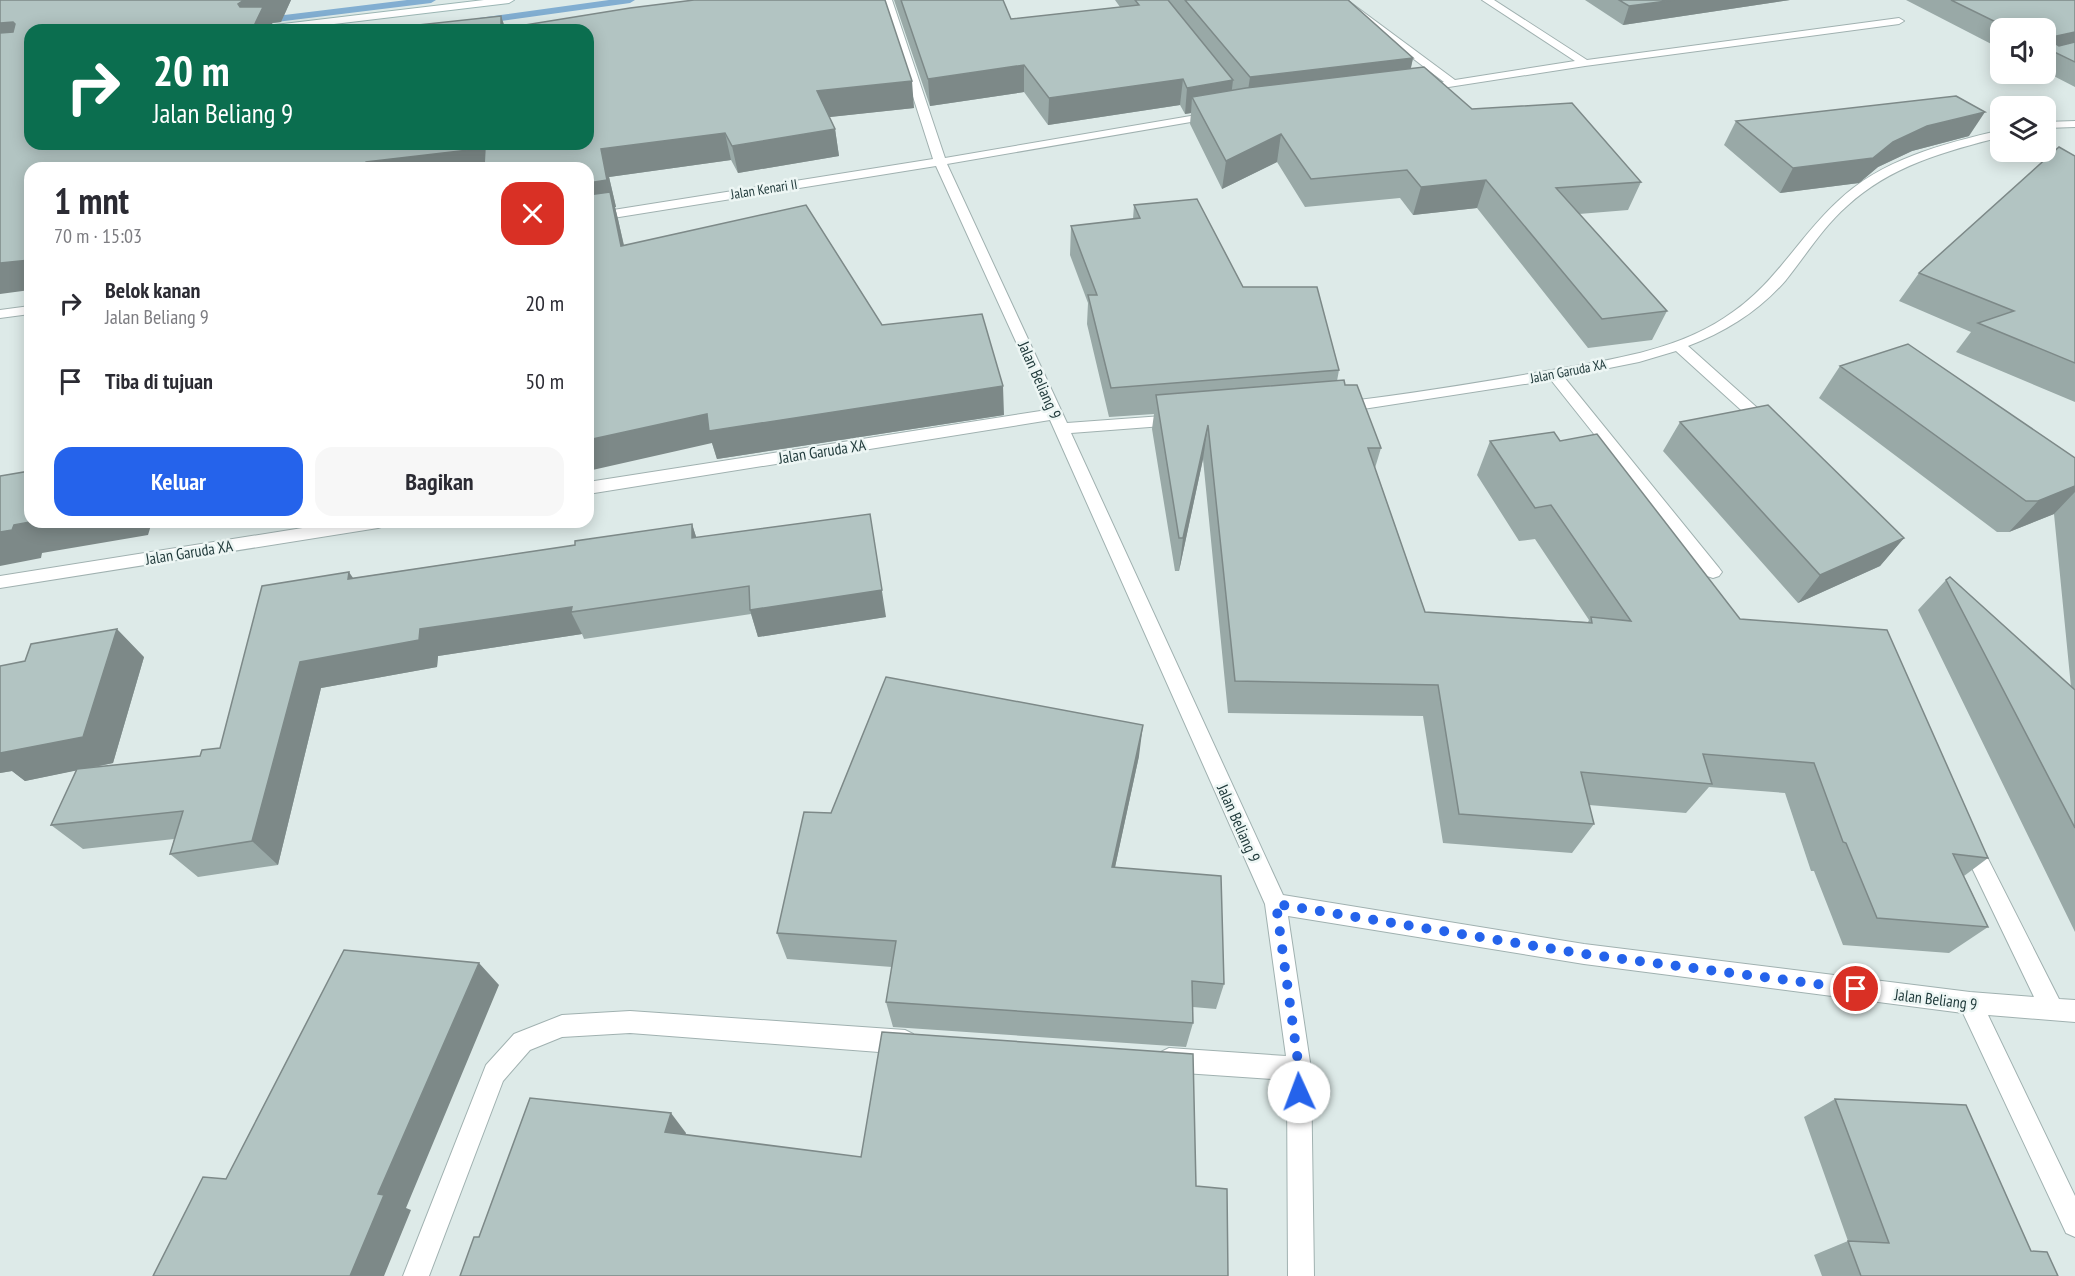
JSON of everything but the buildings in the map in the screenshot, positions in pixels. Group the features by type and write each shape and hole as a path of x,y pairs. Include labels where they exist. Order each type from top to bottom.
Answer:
{"street":[{"path":"308,24 508,0"},
{"name":"Jalan Beliang 9","path":"888,0 940,162 1276,904 1584,954 1970,1003 2075,1011"},
{"path":"1341,0 1454,84"},
{"path":"1487,0 1585,63"},
{"path":"1407,90 1585,63 1899,21"},
{"name":"Jalan Kenari II","path":"594,217 940,162 1231,112"},
{"path":"2056,125 2075,124"},
{"name":"Jalan Garuda XA","path":"1330,408 1401,401 1554,374 1679,346 1713,330 1752,306 1783,274 1824,222 1883,172 1917,156 1990,136"},
{"path":"0,315 24,311"},
{"path":"1679,346 1776,433"},
{"path":"1554,374 1713,572"},
{"name":"Jalan Garuda XA","path":"594,488 1059,422 1189,419"},
{"name":"Jalan Garuda XA","path":"0,582 340,528"},
{"path":"1962,827 2052,1009"},
{"path":"1276,904 1299,1069 1301,1276"},
{"path":"1970,1003 2075,1224"},
{"path":"416,1276 494,1073 522,1042 562,1026 630,1022 929,1043"},
{"path":"1144,1058 1299,1069"}],"waterway":[{"path":"260,21 431,0"},
{"path":"479,21 630,0"}],"route":[{"path":"1299,1092 1299,1069 1276,904 1584,954 1856,989"}]}
